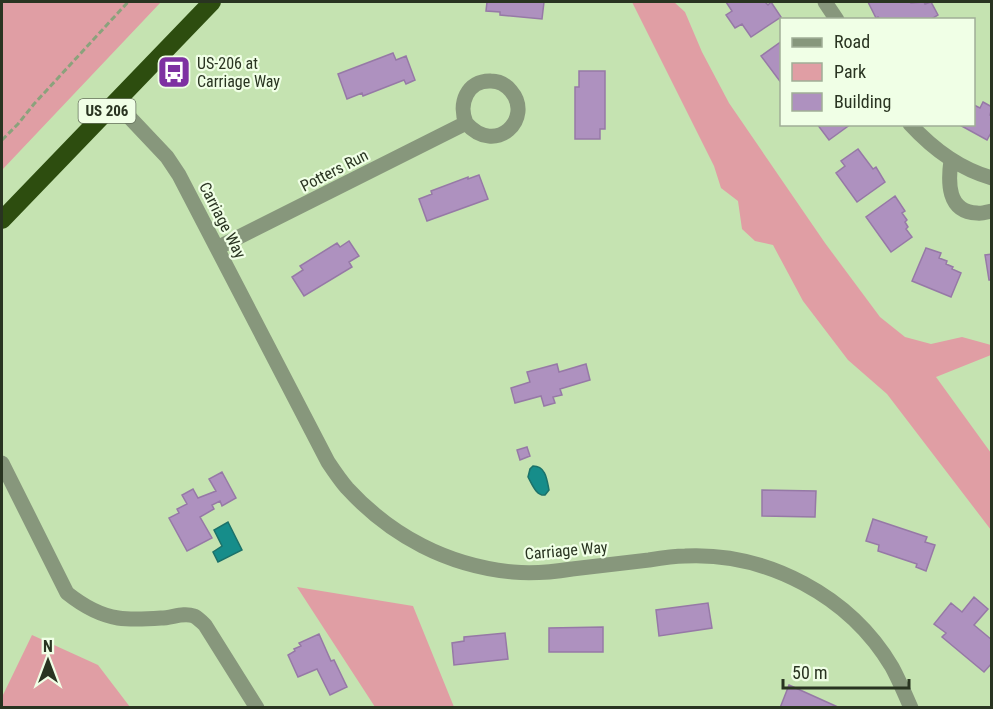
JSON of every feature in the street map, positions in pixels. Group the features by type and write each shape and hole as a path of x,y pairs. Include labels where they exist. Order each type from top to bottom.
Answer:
{"highway":[{"name":"US 206","path":"2,220 212,2"}],"street":[{"path":"825,2 836,18"},
{"name":"Carriage Way","path":"116,102 167,157 180,175 328,462 346,486 373,514 422,547 453,560 486,568 545,573 685,556 718,557 751,563 781,572 808,585 854,620 891,665 911,708"},
{"name":"Potters Run","path":"217,248 466,123"},
{"path":"912,126 923,139 951,160 992,178"},
{"path":"951,160 948,184 953,201 963,210 977,213 992,211"},
{"path":"2,463 67,593 80,603 116,618 164,618 185,615 196,617 205,625 257,708"}],"path":[{"path":"2,140 128,2"}],"green space":[{"path":"2,2 161,2 2,170"},
{"path":"632,2 674,2 685,12 702,52 729,103 825,243 880,317 905,337 931,344 962,337 991,345 991,355 936,377 991,453 991,530 887,394 848,360 803,301 773,245 755,241 742,229 738,201 721,188 714,166"},
{"path":"297,587 413,606 454,707 375,707"},
{"path":"32,635 98,665 130,707 2,707 2,697"}],"water":[{"path":"533,466 541,468 545,474 549,490 545,495 537,492 528,477"},
{"path":"228,522 242,550 218,562 213,552 222,546 214,530"}],"building":[{"path":"487,2 544,2 542,19 500,15 500,12 486,11"},
{"path":"726,2 765,2 768,5 771,2 781,17 751,37 742,24 735,28 726,15 732,11"},
{"path":"868,2 924,2 925,4 931,2 938,15 933,18 876,18"},
{"path":"780,42 780,81 761,56"},
{"path":"393,53 396,60 406,56 415,80 406,84 404,80 363,96 362,93 347,99 338,74"},
{"path":"579,71 605,71 605,129 600,129 600,139 575,139 575,87 579,87"},
{"path":"983,102 992,107 990,115 992,116 992,131 987,140 962,126 975,126 975,106 980,108"},
{"path":"818,126 848,126 829,140"},
{"path":"858,149 873,169 876,167 885,182 857,202 836,173 845,166 841,161"},
{"path":"479,175 488,199 427,221 419,199 432,194 431,191"},
{"path":"895,196 905,211 902,213 907,220 906,229 912,237 891,252 866,217"},
{"path":"349,241 359,256 349,262 352,267 304,296 292,277 303,270 300,266 337,243 340,247"},
{"path":"926,248 941,253 939,258 947,261 946,264 961,273 951,297 912,281"},
{"path":"992,254 992,280 989,280 985,255"},
{"path":"557,364 559,372 586,364 590,380 560,389 562,395 553,397 555,403 544,406 541,396 515,403 511,388 530,382 527,372"},
{"path":"527,447 530,456 520,460 517,450"},
{"path":"222,472 236,498 222,506 220,501 212,505 214,509 200,517 212,538 187,551 169,518 179,513 177,509 187,504 182,495 193,489 198,498 216,491 209,479"},
{"path":"762,490 816,491 815,517 762,516"},
{"path":"873,519 927,537 925,542 935,545 926,571 916,567 917,564 878,551 879,545 866,541"},
{"path":"974,597 988,609 974,625 992,640 992,663 984,672 942,637 946,633 934,624 951,603 962,612"},
{"path":"708,603 712,628 659,636 656,610"},
{"path":"603,627 603,652 549,652 549,628"},
{"path":"505,633 508,659 454,665 452,643 464,641 464,637"},
{"path":"319,634 331,661 334,660 347,687 330,695 317,669 298,677 288,655 301,646 299,643"},
{"path":"789,685 840,708 780,708"}],"place":[{"name":"US-206 at Carriage Way","path":"174,72"}]}
